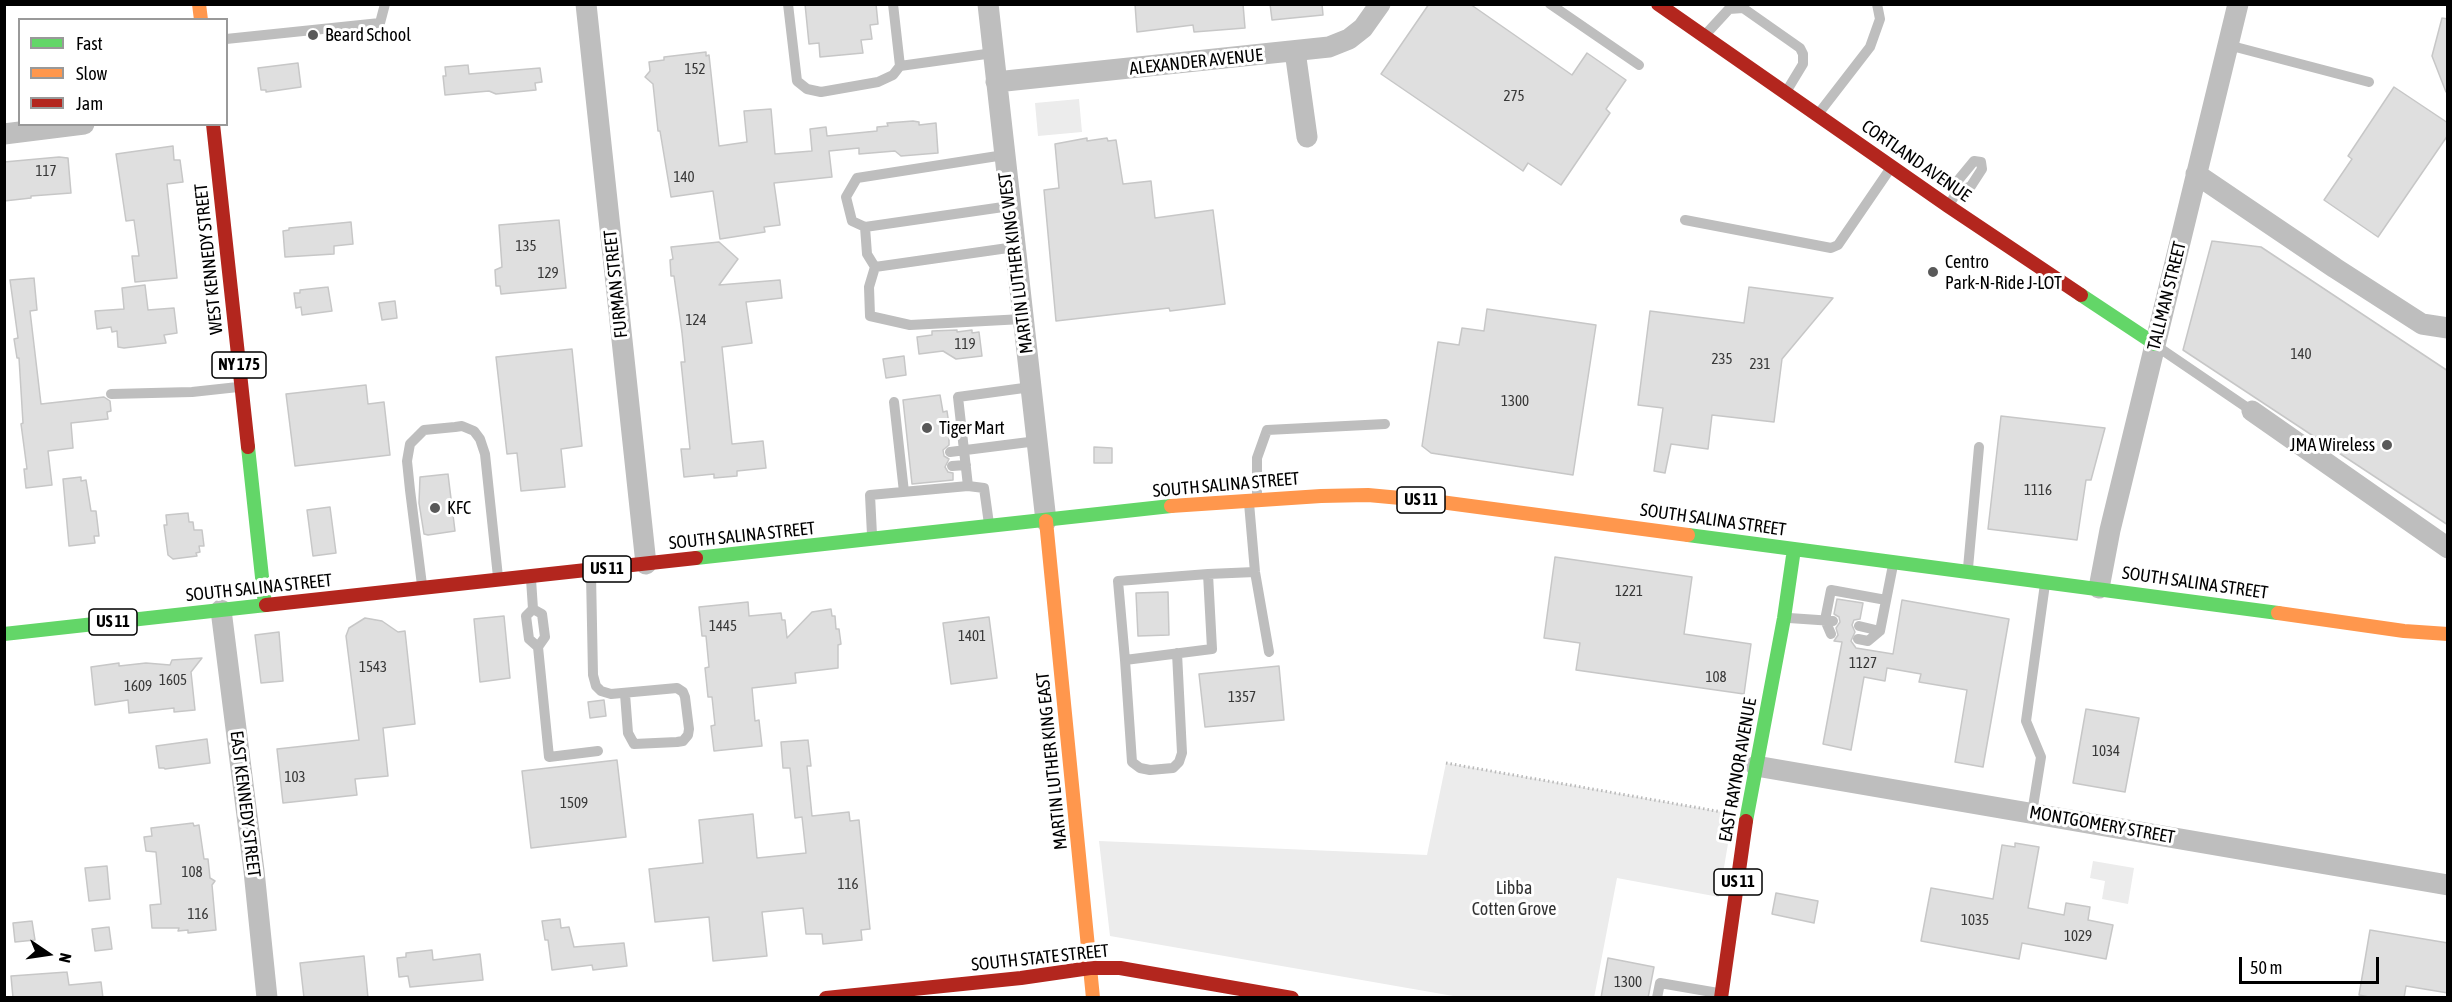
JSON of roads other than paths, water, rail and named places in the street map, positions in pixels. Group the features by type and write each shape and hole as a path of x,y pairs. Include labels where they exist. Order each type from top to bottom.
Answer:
{"main road":[{"name":"CORTLAND AVENUE","path":"1658,4 1948,206 2155,344"},
{"name":"WEST KENNEDY STREET","path":"213,126 265,605"},
{"name":"SOUTH SALINA STREET","path":"4,634 1253,499 1368,495 1433,501 2046,581 2404,631 2448,634"},
{"name":"MARTIN LUTHER KING EAST","path":"1046,521 1093,998"},
{"name":"EAST RAYNOR AVENUE","path":"1721,996 1747,817 1784,618 1794,549"},
{"name":"SOUTH STATE STREET","path":"825,998 1021,978 1090,968 1120,968 1292,998"}],"street":[{"name":"FURMAN STREET","path":"586,4 646,564"},
{"name":"MARTIN LUTHER KING WEST","path":"988,4 1046,521"},
{"name":"ALEXANDER AVENUE","path":"996,82 1329,47 1349,39 1363,28 1380,4"},
{"name":"TALLMAN STREET","path":"2099,588 2110,530 2238,4"},
{"path":"1295,51 1307,137"},
{"path":"4,134 68,126"},
{"path":"2196,174 2422,324 2448,328"},
{"path":"2253,411 2448,548"},
{"name":"EAST KENNEDY STREET","path":"221,610 254,871 267,998"},
{"name":"MONTGOMERY STREET","path":"1756,766 2448,885"}],"lane":[{"path":"228,39 380,23 385,4"},
{"path":"788,4 797,81 807,89 821,92 878,82 893,75 900,66 993,53"},
{"path":"893,4 900,66"},
{"path":"1550,4 1639,65"},
{"path":"1817,115 1870,47 1880,19 1877,4"},
{"path":"1704,36 1729,9 1743,8 1800,48 1803,54 1800,72 1786,93"},
{"path":"2228,45 2369,81"},
{"path":"1004,155 857,178 846,197 852,221 865,227 1010,206"},
{"path":"1948,206 1957,192 1971,186 1982,169 1983,159"},
{"path":"1685,220 1831,248 1838,245 1892,166"},
{"path":"865,227 867,254 875,267 869,287 870,316 910,324 1023,319"},
{"path":"875,267 1015,247"},
{"path":"2155,344 2253,411"},
{"path":"111,394 192,392 242,387"},
{"path":"968,486 958,397 1031,387"},
{"path":"894,402 906,471 904,492"},
{"path":"1269,652 1255,572 1253,499 1257,458 1267,430 1385,424"},
{"path":"423,588 407,460 410,444 424,430 455,426 474,431 480,439 485,454 499,580"},
{"path":"950,452 1037,441"},
{"path":"1968,571 1979,447"},
{"path":"952,466 966,465"},
{"path":"872,540 870,495 968,486 984,488 990,527"},
{"path":"1858,639 1868,641 1880,631 1894,562"},
{"path":"591,570 593,675 601,691 625,694 671,688 683,692 688,735 683,741 634,744 628,733 625,694"},
{"path":"1177,653 1182,753 1179,762 1173,768 1150,770 1140,768 1132,762 1118,581 1255,572"},
{"path":"1125,660 1212,649 1208,574"},
{"path":"531,577 533,609 526,616 529,639 538,647 549,757 598,751"},
{"path":"2032,813 2041,757 2025,721 2046,581"},
{"path":"1831,634 1829,620 1831,590 1886,600"},
{"path":"1784,618 1829,620"},
{"path":"1859,626 1880,631"},
{"path":"1657,998 1660,983 1721,996"}],"place":[{"name":"Beard School","path":"313,35"},
{"name":"Centro Park-N-Ride J-LOT","path":"1933,272"},
{"name":"Tiger Mart","path":"927,428"},
{"name":"JMA Wireless","path":"2387,445"},
{"name":"KFC","path":"435,508"}],"park label":[{"name":"Libba Cotten Grove","path":"1514,898"}]}
